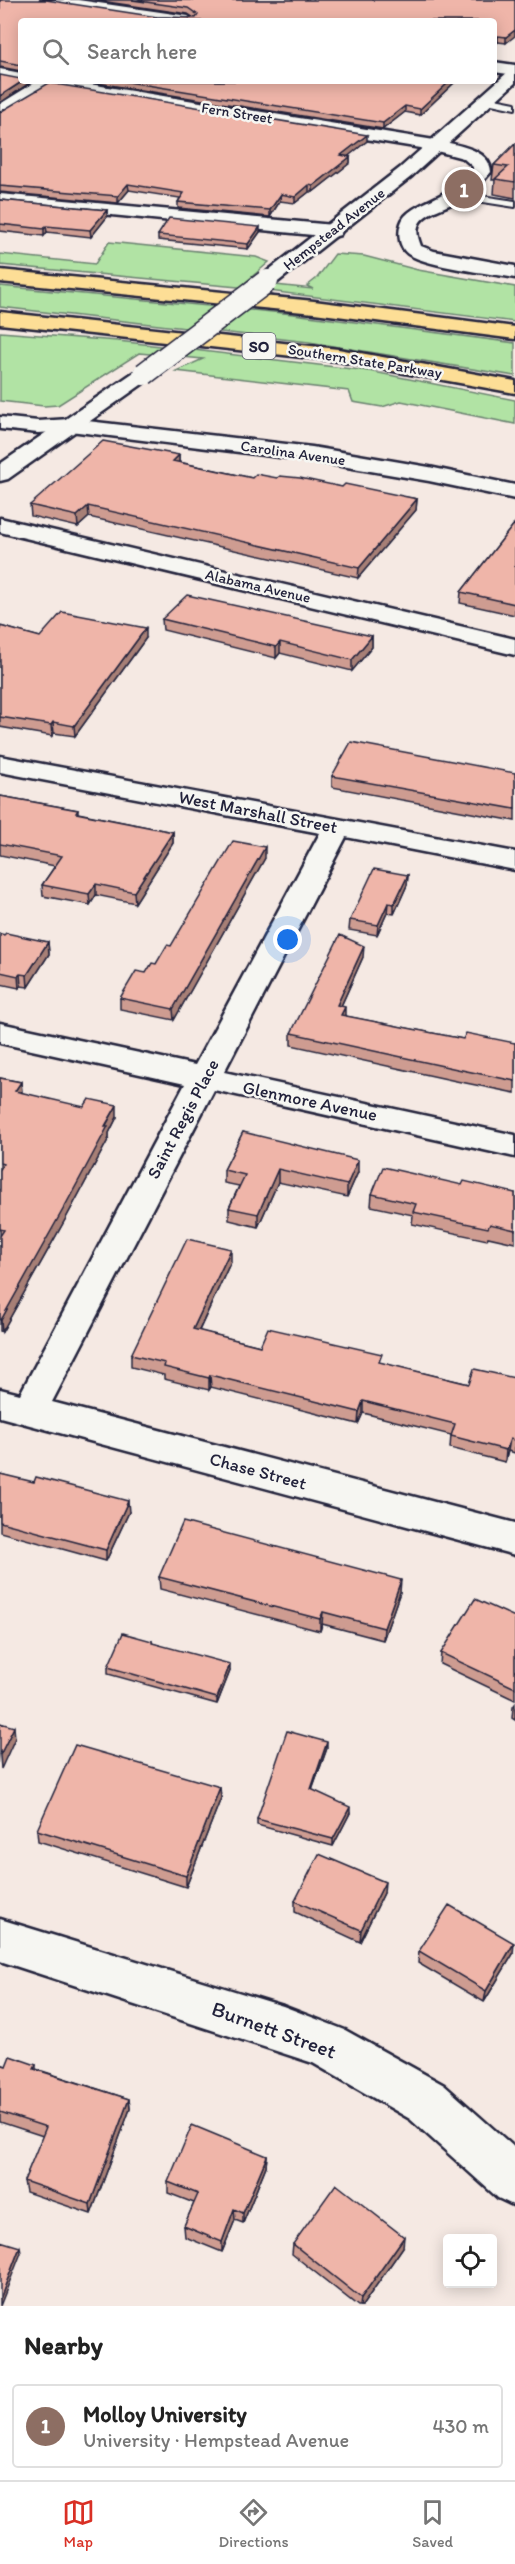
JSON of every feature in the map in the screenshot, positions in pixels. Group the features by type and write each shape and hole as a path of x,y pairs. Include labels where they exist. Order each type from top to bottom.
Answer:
{"highway":[{"path":"0,276 314,307 515,333"},
{"name":"Southern State Parkway","path":"0,318 318,353 515,387"}],"street":[{"path":"48,0 148,18 169,5"},
{"path":"497,68 515,72"},
{"name":"Hempstead Avenue","path":"0,474 144,374 333,231 406,172 515,72"},
{"path":"0,74 18,77"},
{"path":"0,111 40,84"},
{"name":"Fern Street","path":"63,84 434,145 469,154 482,165 483,172 455,195"},
{"path":"455,195 421,212 412,220 408,230 413,249 429,256 455,262 515,272"},
{"path":"0,199 333,231"},
{"path":"0,410 50,416 70,424"},
{"path":"0,423 38,427 70,424"},
{"name":"Carolina Avenue","path":"70,424 312,454 429,474 515,492"},
{"name":"Alabama Avenue","path":"0,525 515,647"},
{"name":"West Marshall Street","path":"0,764 515,861"},
{"name":"Saint Regis Place","path":"14,1407 204,1078 337,827"},
{"name":"Glenmore Avenue","path":"0,1033 515,1146"},
{"name":"Chase Street","path":"14,1407 515,1539"},
{"name":"Burnett Street","path":"0,1940 283,2029 328,2046 427,2102 515,2181"}],"lane":[{"path":"484,100 515,106"},
{"path":"455,195 515,204"}],"green space":[{"path":"109,242 256,257 269,262 246,282 313,289 307,286 317,278 335,254 364,256 418,270 515,287 515,322 238,287 0,265 0,254 95,264"},
{"path":"0,286 293,314 515,343 515,376 309,342 0,307"},
{"path":"0,332 118,341 369,371 515,400 515,424 401,401 382,407 353,402 349,391 176,371 203,359 139,353 58,405 44,406 0,401"}],"building":[{"path":"0,0 46,0 157,17 196,18 18,18 18,64 0,61"},
{"path":"132,0 515,0 515,30 506,37 498,36 497,18 196,18 198,15 188,8"},
{"path":"0,75 18,78 18,84 0,96"},
{"path":"47,84 55,84 367,135 341,155 350,157 313,186 309,185 295,197 281,194 270,210 178,202 184,193 128,184 118,196 0,186 0,112"},
{"path":"141,84 447,84 420,109 405,106 383,123"},
{"path":"515,144 515,182 495,179 508,167 494,165"},
{"path":"0,200 107,210 90,230 46,226 44,229 0,224"},
{"path":"169,218 260,227 248,244 158,235"},
{"path":"103,441 179,455 173,461 252,478 256,474 277,478 280,476 300,478 342,487 345,484 417,499 359,568 88,506 77,516 30,505"},
{"path":"515,523 515,604 461,592"},
{"path":"187,595 372,636 352,660 280,642 276,647 162,619"},
{"path":"62,612 146,628 74,726 0,717 0,626 40,637"},
{"path":"351,742 515,773 515,809 332,776"},
{"path":"0,796 78,810 76,813 173,832 134,892 96,884 89,894 42,885 62,856 0,844"},
{"path":"233,841 265,847 173,1009 120,998 136,971 146,973 152,963 156,964 167,945 171,946"},
{"path":"374,869 408,875 394,904 388,903 378,925 350,920"},
{"path":"6,933 48,942 27,975 18,976 0,972 0,934"},
{"path":"340,935 364,946 337,1005 345,1007 341,1015 463,1039 466,1033 515,1043 515,1081 291,1033"},
{"path":"0,1078 21,1082 15,1091 84,1107 89,1099 117,1105 65,1206 1,1320 0,1236 4,1230 0,1229 0,1170 3,1164 0,1163"},
{"path":"243,1132 358,1160 347,1185 278,1169 258,1214 229,1208 245,1175 224,1170"},
{"path":"383,1167 462,1185 464,1181 515,1193 515,1230 490,1224 488,1228 413,1212 416,1204 372,1194"},
{"path":"187,1239 231,1249 193,1329 260,1346 268,1328 382,1354 379,1362 469,1384 474,1369 515,1378 515,1440 510,1439 506,1450 451,1436 455,1424 363,1401 359,1412 210,1375 209,1378 164,1367 165,1363 131,1355"},
{"path":"0,1474 34,1482 36,1477 128,1501 106,1550 0,1522"},
{"path":"183,1522 401,1580 384,1628 323,1612 320,1619 159,1577"},
{"path":"475,1599 515,1617 515,1688 441,1653"},
{"path":"123,1633 230,1664 217,1698 108,1667"},
{"path":"0,1723 14,1727 0,1755"},
{"path":"287,1731 327,1742 311,1789 350,1807 333,1839 257,1819"},
{"path":"75,1745 220,1787 186,1876 37,1830"},
{"path":"319,1854 385,1882 361,1930 295,1901"},
{"path":"449,1905 514,1943 486,1991 419,1951"},
{"path":"10,2056 36,2065 34,2069 129,2099 90,2204 24,2181 46,2127 0,2112 0,2064 6,2066"},
{"path":"192,2125 267,2156 243,2213 234,2209 222,2242 184,2226 198,2194 168,2182"},
{"path":"336,2184 404,2237 361,2298 293,2244"},
{"path":"0,2241 20,2247 0,2299"}],"place":[{"name":"Molloy University","path":"464,189"}]}
